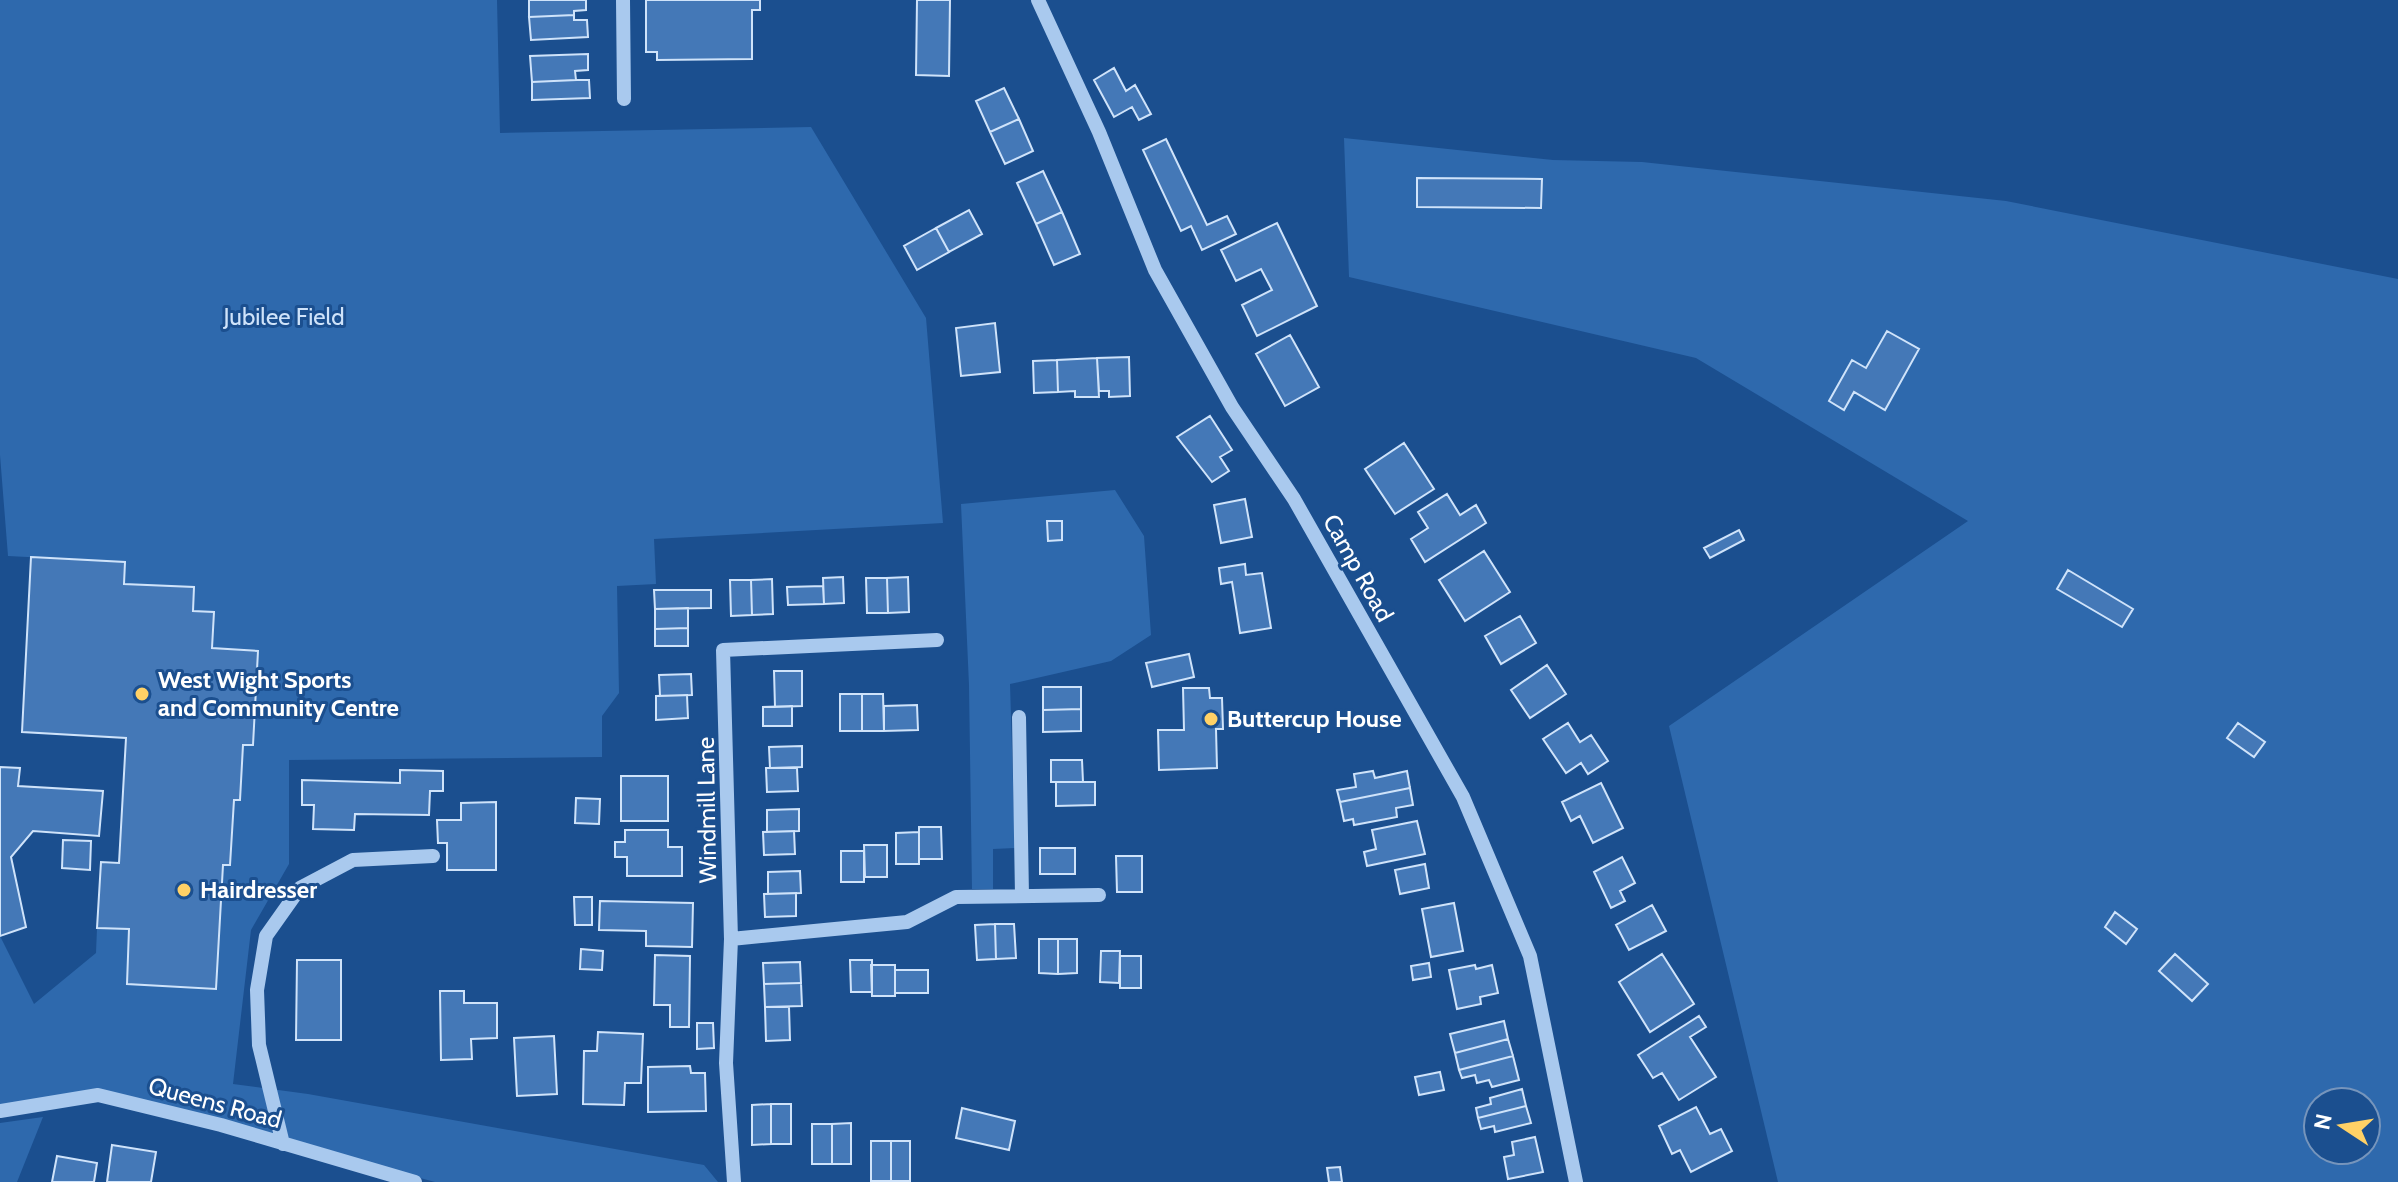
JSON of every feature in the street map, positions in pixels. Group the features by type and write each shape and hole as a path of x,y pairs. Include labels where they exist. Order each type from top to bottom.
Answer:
{"street":[{"path":"623,0 624,99"},
{"name":"Camp Road","path":"1038,0 1099,132 1155,270 1232,407 1294,499 1463,797 1530,956 1576,1182"},
{"name":"Windmill Lane","path":"734,1182 726,1063 731,939 723,650 937,640"},
{"path":"1019,717 1022,896"},
{"path":"283,1144 259,1045 257,990 266,936 300,888 353,860 433,856"},
{"path":"731,939 907,922 956,897 1099,895"},
{"name":"Queens Road","path":"0,1111 98,1095 415,1182"}],"green space":[{"name":"Jubilee Field","path":"0,0 497,0 500,133 811,127 926,318 943,523 654,539 656,584 617,586 619,693 602,716 602,757 289,760 289,864 251,930 233,1084 308,1094 704,1165 718,1182 435,1182 97,1091 0,1107 0,936 34,1004 96,953 97,928 129,929 127,984 216,988 223,865 230,865 234,800 240,800 243,745 253,745 258,651 212,648 214,612 193,611 194,587 124,584 124,562 8,556 0,455"},
{"path":"1344,138 1553,160 1642,162 2006,201 2398,279 2398,1182 1778,1182 1669,726 1968,521 1696,358 1349,277"},
{"path":"1115,490 1144,536 1151,635 1111,661 1010,684 1015,848 993,849 993,889 972,889 969,685 961,504"},
{"path":"43,1117 17,1182 0,1182 0,1123"}],"building":[{"path":"529,0 586,0 586,10 574,11 574,15 529,17"},
{"path":"646,0 760,0 760,10 752,10 752,59 657,60 657,52 646,52"},
{"path":"917,0 950,0 949,76 916,75"},
{"path":"574,15 574,20 587,20 588,37 531,40 529,17"},
{"path":"588,54 588,70 575,71 576,80 532,82 530,56"},
{"path":"1114,68 1126,91 1135,85 1151,114 1139,120 1132,107 1114,117 1094,80"},
{"path":"589,80 590,98 532,100 532,82"},
{"path":"1004,88 1019,119 990,132 976,101"},
{"path":"1019,119 1033,151 1005,164 990,132"},
{"path":"1166,139 1207,225 1227,216 1236,234 1202,250 1191,226 1181,231 1143,150"},
{"path":"1043,171 1062,212 1036,224 1017,183"},
{"path":"1417,178 1542,179 1541,208 1417,207"},
{"path":"969,210 982,234 949,252 936,228"},
{"path":"1062,212 1080,254 1054,265 1036,224"},
{"path":"1277,223 1317,306 1257,336 1242,305 1272,290 1261,269 1236,281 1221,250"},
{"path":"936,228 949,252 917,270 904,246"},
{"path":"995,323 1000,372 961,376 956,328"},
{"path":"1887,331 1919,349 1885,410 1854,392 1844,410 1829,401 1852,360 1866,368"},
{"path":"1290,335 1319,387 1285,406 1256,354"},
{"path":"1129,357 1130,396 1109,397 1109,391 1099,391 1097,358"},
{"path":"1097,358 1099,397 1075,397 1075,391 1058,392 1057,360"},
{"path":"1057,360 1058,392 1034,393 1033,361"},
{"path":"1210,416 1232,450 1220,457 1229,471 1212,482 1177,437"},
{"path":"1404,443 1434,489 1395,514 1365,469"},
{"path":"1447,494 1460,515 1476,505 1486,523 1425,562 1411,539 1428,528 1418,512"},
{"path":"1245,499 1252,537 1221,543 1214,505"},
{"path":"1047,521 1062,521 1062,540 1048,541"},
{"path":"1739,530 1744,540 1710,558 1704,548"},
{"path":"1484,551 1510,592 1465,621 1439,580"},
{"path":"31,557 125,562 124,584 194,587 193,611 214,612 212,648 258,651 253,745 243,745 240,800 234,800 230,865 223,865 216,989 127,984 129,929 97,928 101,862 119,863 126,738 22,732"},
{"path":"1245,564 1246,575 1262,573 1271,628 1240,633 1232,582 1221,584 1219,568"},
{"path":"2068,570 2133,609 2122,627 2057,589"},
{"path":"843,577 844,603 824,604 823,578"},
{"path":"908,577 909,612 888,613 887,578"},
{"path":"866,578 887,578 888,613 867,613"},
{"path":"772,579 773,614 752,615 751,580"},
{"path":"730,580 751,580 752,615 731,616"},
{"path":"823,586 824,604 788,605 787,587"},
{"path":"654,590 711,590 711,608 655,609"},
{"path":"688,608 688,628 655,629 655,609"},
{"path":"1520,616 1536,643 1501,664 1485,636"},
{"path":"688,628 688,646 655,646 655,629"},
{"path":"1189,654 1194,677 1152,687 1146,663"},
{"path":"1547,665 1566,694 1530,718 1511,690"},
{"path":"774,671 802,671 802,706 775,707"},
{"path":"691,674 692,695 660,696 659,675"},
{"path":"1043,687 1081,687 1081,709 1043,710"},
{"path":"1183,688 1209,688 1210,698 1222,698 1223,729 1216,729 1217,768 1159,770 1158,730 1184,730"},
{"path":"840,694 862,694 862,731 840,731"},
{"path":"862,694 883,694 884,731 862,731"},
{"path":"687,695 688,718 656,720 656,696"},
{"path":"917,705 918,730 884,731 884,706"},
{"path":"792,706 792,726 763,726 763,707"},
{"path":"1081,709 1081,731 1043,732 1043,710"},
{"path":"1568,723 1580,742 1591,735 1608,761 1588,774 1581,763 1566,773 1543,739"},
{"path":"2238,723 2265,742 2254,757 2227,738"},
{"path":"802,746 802,767 770,768 769,747"},
{"path":"1051,760 1082,760 1083,782 1051,782"},
{"path":"0,767 20,768 18,786 103,791 99,836 33,831 11,857 26,927 0,936"},
{"path":"766,768 797,768 798,791 767,792"},
{"path":"400,770 443,771 443,791 430,791 429,815 355,814 354,830 313,829 314,805 302,805 302,780 400,783"},
{"path":"1373,771 1375,778 1407,771 1410,788 1340,802 1337,790 1356,787 1354,774"},
{"path":"621,776 668,776 668,821 621,821"},
{"path":"1056,782 1095,782 1095,805 1056,806"},
{"path":"1601,783 1623,828 1593,843 1580,816 1571,821 1562,802"},
{"path":"1410,788 1413,805 1396,808 1397,817 1354,825 1353,819 1344,821 1340,802"},
{"path":"576,798 600,799 599,824 575,823"},
{"path":"496,802 496,870 447,870 447,843 438,843 437,820 461,820 461,803"},
{"path":"799,809 799,831 767,832 767,810"},
{"path":"1417,821 1425,854 1367,866 1364,852 1376,849 1372,830"},
{"path":"919,827 941,827 942,859 919,859"},
{"path":"625,830 668,830 668,847 682,847 682,876 627,876 627,857 615,857 615,842 625,842"},
{"path":"794,831 795,854 764,855 763,832"},
{"path":"919,832 919,864 896,864 896,833"},
{"path":"63,840 91,841 90,870 62,868"},
{"path":"864,845 887,845 887,877 865,877"},
{"path":"1040,848 1075,848 1075,874 1040,874"},
{"path":"841,851 864,851 864,882 841,882"},
{"path":"1116,856 1142,856 1142,892 1117,892"},
{"path":"1622,857 1635,883 1620,891 1625,901 1611,908 1594,872"},
{"path":"1425,864 1429,888 1400,894 1395,870"},
{"path":"800,871 801,893 768,894 768,872"},
{"path":"796,893 796,916 765,917 764,894"},
{"path":"574,897 592,897 592,925 575,925"},
{"path":"600,901 693,903 692,947 646,946 646,931 599,930"},
{"path":"1454,903 1463,951 1431,957 1422,909"},
{"path":"1652,905 1666,931 1629,950 1616,925"},
{"path":"2115,912 2137,929 2126,944 2105,927"},
{"path":"995,924 996,959 977,960 975,925"},
{"path":"995,924 1014,924 1016,958 996,959"},
{"path":"1039,939 1058,939 1058,974 1039,973"},
{"path":"1058,939 1077,939 1077,973 1058,974"},
{"path":"581,949 603,951 602,970 580,969"},
{"path":"1101,951 1120,951 1119,983 1100,982"},
{"path":"1662,954 1694,1004 1650,1032 1619,982"},
{"path":"2175,954 2208,984 2192,1001 2159,971"},
{"path":"655,955 690,956 689,1027 670,1027 670,1005 654,1005"},
{"path":"1120,956 1141,956 1141,988 1120,988"},
{"path":"297,960 341,960 341,1040 296,1040"},
{"path":"850,960 872,960 872,992 851,992"},
{"path":"800,962 801,983 764,984 763,963"},
{"path":"1429,963 1431,977 1413,980 1411,966"},
{"path":"871,965 895,965 895,996 872,996"},
{"path":"1475,965 1476,969 1492,965 1498,993 1480,997 1481,1004 1457,1009 1449,970"},
{"path":"895,970 928,970 928,993 895,993"},
{"path":"801,983 802,1006 765,1007 764,984"},
{"path":"440,991 464,991 464,1003 497,1003 497,1038 471,1039 472,1059 441,1060"},
{"path":"765,1007 789,1007 790,1040 766,1041"},
{"path":"1699,1016 1706,1027 1690,1037 1716,1077 1679,1100 1662,1073 1653,1078 1638,1055"},
{"path":"1504,1021 1508,1039 1455,1053 1450,1034"},
{"path":"697,1023 713,1023 714,1048 697,1049"},
{"path":"598,1032 643,1034 641,1083 625,1083 624,1105 583,1104 584,1051 597,1051"},
{"path":"554,1036 557,1094 517,1096 514,1038"},
{"path":"1508,1039 1513,1056 1459,1070 1455,1053"},
{"path":"1513,1056 1519,1080 1492,1087 1489,1080 1477,1083 1475,1075 1462,1078 1459,1070"},
{"path":"690,1066 691,1073 705,1073 706,1111 648,1112 648,1067"},
{"path":"1440,1072 1444,1090 1419,1095 1415,1077"},
{"path":"1522,1089 1526,1106 1478,1118 1476,1108 1491,1104 1490,1098"},
{"path":"771,1104 771,1144 752,1145 752,1105"},
{"path":"771,1104 791,1104 791,1144 771,1144"},
{"path":"1526,1106 1531,1123 1495,1132 1494,1126 1481,1129 1478,1118"},
{"path":"1696,1107 1710,1134 1721,1129 1732,1151 1691,1172 1680,1150 1672,1154 1659,1126"},
{"path":"962,1108 1015,1121 1009,1150 956,1138"},
{"path":"851,1123 851,1164 832,1164 832,1124"},
{"path":"812,1124 832,1124 832,1164 812,1164"},
{"path":"1535,1137 1543,1172 1508,1179 1504,1157 1514,1155 1512,1142"},
{"path":"871,1141 891,1141 891,1181 871,1181"},
{"path":"891,1141 910,1141 910,1181 891,1181"},
{"path":"112,1145 156,1152 151,1182 107,1182"},
{"path":"57,1156 97,1163 94,1182 52,1182"},
{"path":"1340,1167 1342,1182 1329,1182 1327,1168"}],"place":[{"name":"West Wight Sports and Community Centre","path":"142,694"},
{"name":"Buttercup House","path":"1211,719"},
{"name":"Hairdresser","path":"184,890"}]}
